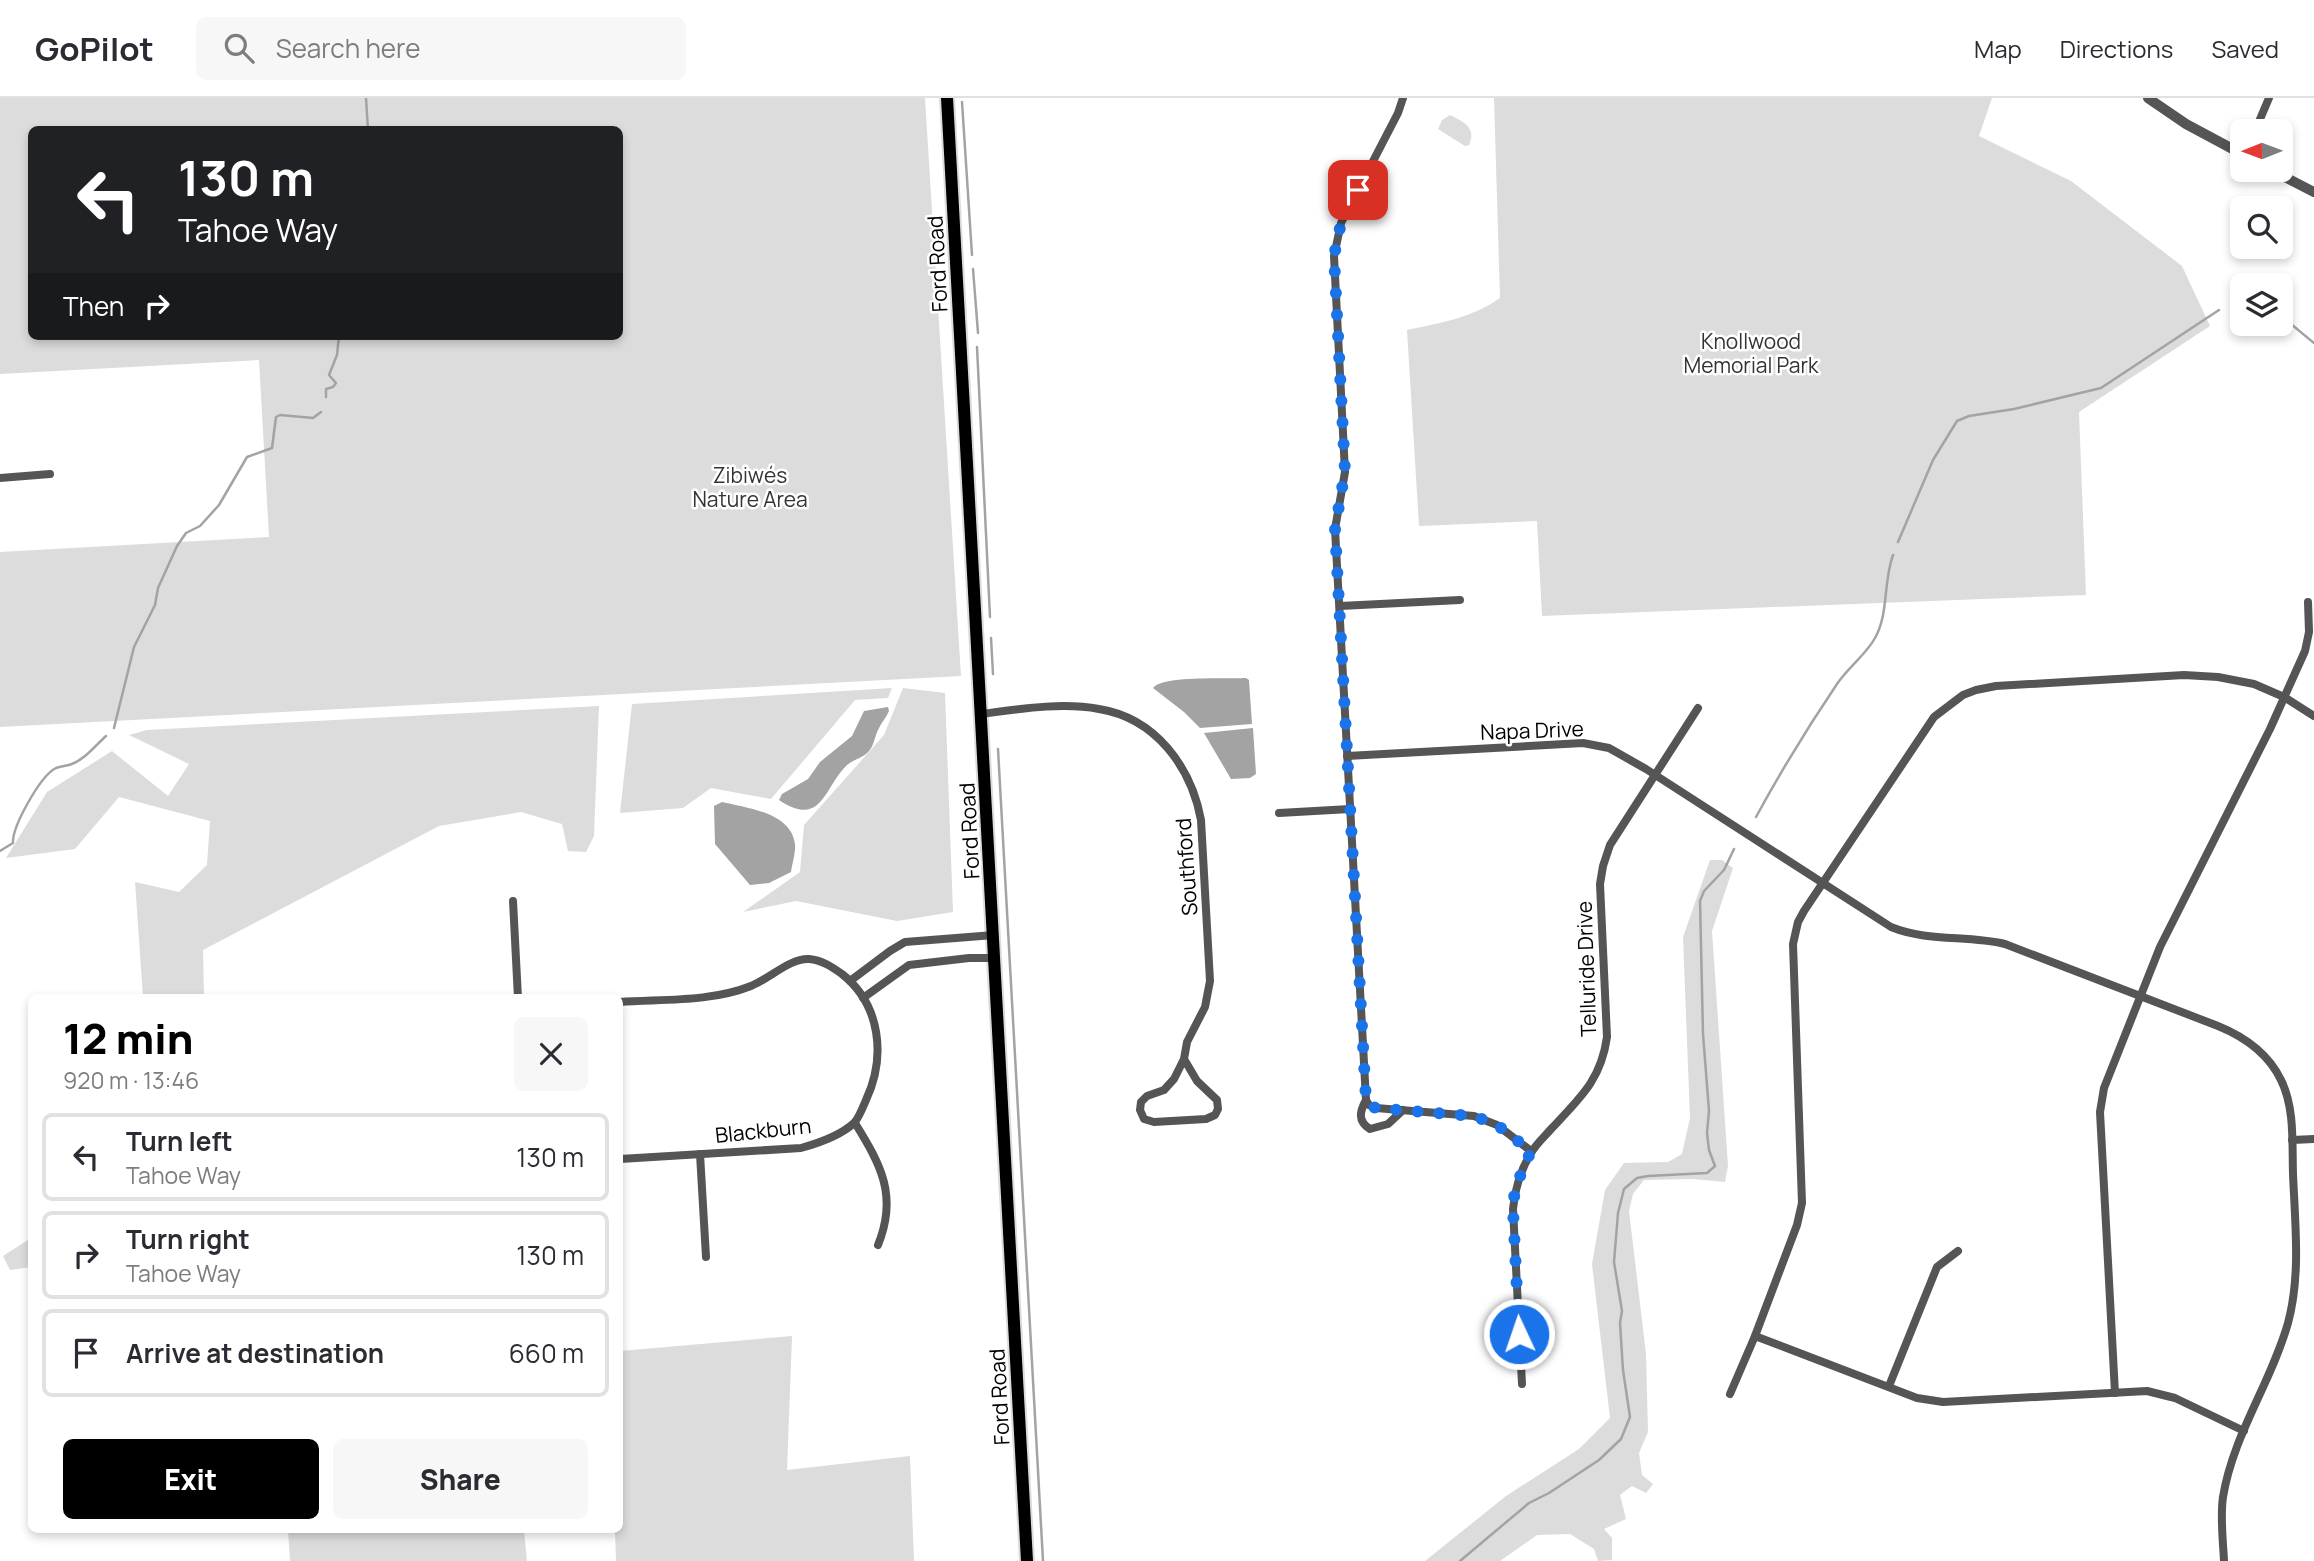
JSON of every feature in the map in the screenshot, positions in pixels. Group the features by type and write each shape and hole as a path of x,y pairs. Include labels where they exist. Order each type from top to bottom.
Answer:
{"main road":[{"name":"Ford Road","path":"947,98 1027,1561"}],"street":[{"path":"1403,98 1398,113 1341,223 1335,245 1345,471 1335,529 1366,1100 1376,1108 1474,1116 1497,1125 1531,1151"},
{"path":"2148,98 2177,119 2230,148"},
{"path":"2260,119 2269,98"},
{"path":"2293,181 2314,192"},
{"path":"0,478 51,474"},
{"path":"1340,606 1460,600"},
{"path":"2115,1393 2101,1112 2104,1088 2166,934 2270,729 2305,651 2309,632 2308,602"},
{"path":"1730,1394 1755,1336 1801,1210 1803,1193 1792,955 1798,922 1925,727 1942,709 1969,692 1996,686 2184,675 2234,679 2254,684 2284,697 2314,716"},
{"name":"Southford","path":"981,714 1048,708 1101,709 1132,721 1152,733 1183,768 1194,790 1201,820 1210,982 1205,1007 1187,1042 1184,1059 1170,1085 1141,1102 1140,1110 1144,1119 1154,1122 1206,1119 1215,1115 1218,1109 1217,1100 1197,1081 1184,1059"},
{"name":"Telluride Drive","path":"1522,1384 1513,1209 1515,1188 1531,1151 1586,1092 1597,1075 1605,1053 1607,1037 1602,866 1610,845 1698,708"},
{"name":"Napa Drive","path":"1347,756 1583,743 1609,748 1737,827 1880,922 1905,933 2005,944 2236,1034 2260,1051 2274,1068 2285,1090 2290,1111 2295,1278 2288,1322 2233,1459 2223,1499 2224,1561"},
{"path":"1279,813 1350,809"},
{"path":"513,901 518,994"},
{"path":"850,981 905,942 994,935"},
{"path":"863,998 909,965 962,958 995,958"},
{"path":"623,1002 732,992 760,983 790,965 807,959 829,964 850,981 863,998 876,1028 878,1060 874,1082 855,1123 876,1157 887,1197 886,1224 878,1245"},
{"path":"1366,1100 1360,1119 1363,1125 1370,1129 1388,1124 1403,1110"},
{"name":"Blackburn","path":"623,1159 802,1149 823,1142 855,1123"},
{"path":"2292,1140 2314,1139"},
{"path":"700,1154 706,1257"},
{"path":"1889,1386 1937,1267 1958,1251"},
{"path":"1755,1336 1917,1398 1943,1402 2147,1391 2191,1404 2244,1431"}],"green space":[{"name":"Zibiwés Nature Area","path":"0,98 925,98 961,676 0,727 0,552 269,537 259,360 0,374"},
{"name":"Knollwood Memorial Park","path":"1494,98 1992,98 1979,136 2071,181 2182,266 2210,326 2079,412 2086,595 1542,616 1537,521 1419,526 1407,330 1467,315 1500,298"},
{"path":"1450,115 1468,126 1471,134 1469,145 1465,146 1438,129 1442,120"},
{"path":"892,688 888,698 855,700 771,799 711,788 683,808 620,813 632,704"},
{"path":"903,688 945,693 953,912 897,921 796,901 743,912 800,872 804,825 884,735"},
{"path":"599,706 594,836 586,852 568,851 562,824 521,812 439,826 203,950 204,994 143,994 135,882 179,892 207,865 210,821 119,797 75,849 6,858 47,792 112,751 168,796 189,764 129,735 147,730"},
{"path":"1710,860 1722,860 1733,868 1712,931 1728,1166 1725,1182 1692,1179 1644,1180 1633,1194 1629,1211 1646,1354 1648,1432 1639,1453 1642,1475 1653,1484 1646,1493 1632,1486 1620,1495 1626,1519 1604,1529 1612,1538 1612,1560 1598,1561 1594,1549 1570,1534 1537,1535 1500,1561 1425,1561 1506,1496 1579,1449 1610,1418 1592,1264 1605,1190 1624,1163 1668,1162 1682,1154 1690,1118 1683,937"},
{"path":"28,1240 28,1267 10,1270 3,1256"},
{"path":"792,1336 787,1470 910,1456 914,1561 616,1561 615,1533 623,1533 623,1351"},
{"path":"288,1533 524,1533 527,1561 290,1561"}],"shaded area":[{"path":"1182,679 1249,680 1252,724 1200,728 1153,688"},
{"path":"888,707 889,711 879,727 871,749 847,765 820,802 805,810 793,808 779,800 782,794 808,779 820,762 852,736 864,711"},
{"path":"1253,728 1256,774 1250,778 1231,779 1204,733"},
{"path":"722,802 766,813 785,825 792,833 795,844 791,872 769,883 750,885 715,844 714,806"}],"waterway":[{"path":"366,98 368,126"},
{"path":"962,102 972,255"},
{"path":"973,269 978,333"},
{"path":"1898,542 1933,460 1957,421 1969,416 2014,409 2101,388 2219,310"},
{"path":"2293,326 2314,343"},
{"path":"326,397 326,389 336,383 329,375 337,355 339,340"},
{"path":"977,347 990,617"},
{"path":"114,728 134,647 155,605 158,588 177,546 186,533 200,526 219,505 247,457 272,448 276,417 280,415 313,418 321,412"},
{"path":"1756,817 1826,700 1875,638 1882,618 1893,555"},
{"path":"991,638 993,674"},
{"path":"0,851 13,843 22,814 42,781 56,768 81,759 106,736"},
{"path":"998,749 1043,1561"},
{"path":"1460,1561 1529,1503 1599,1460 1621,1439 1630,1417 1623,1370 1620,1323 1622,1311 1614,1262 1618,1213 1624,1189 1637,1178 1707,1173 1715,1166 1707,1133 1709,1111 1703,1034 1700,901 1704,891 1724,870 1734,849"}],"route":[{"path":"1358,190 1341,223 1334,256 1345,471 1335,529 1366,1100 1376,1108 1474,1116 1497,1125 1531,1151 1515,1188 1513,1209 1519,1334"}]}
